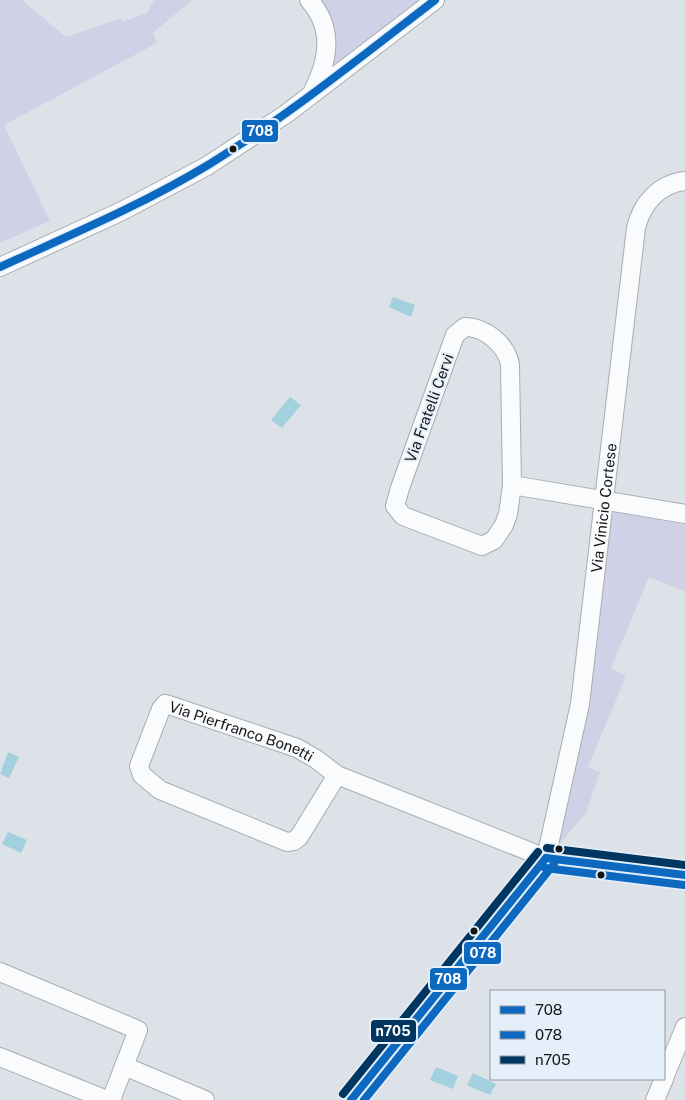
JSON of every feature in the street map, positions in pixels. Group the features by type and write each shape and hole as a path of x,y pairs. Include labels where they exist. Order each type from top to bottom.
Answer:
{"street":[{"path":"309,0 322,20 327,44 324,65 312,94"},
{"path":"0,267 94,225 186,179 261,131 435,0"},
{"name":"Via Vinicio Cortese","path":"546,858 580,704 637,223 642,210 654,194 668,186 685,181"},
{"name":"Via Fratelli Cervi","path":"463,328 472,328 488,335 502,345 507,352 510,365 512,485 507,520 494,540 486,546 475,545 403,516 396,509 400,488 455,335 463,328"},
{"path":"512,485 685,514"},
{"name":"Via Pierfranco Bonetti","path":"337,775 299,837 294,841 287,842 160,790 142,775 139,766 161,709 166,704 297,748 316,758 337,775 546,858 685,875"},
{"path":"351,1100 546,858"},
{"path":"0,972 138,1030 109,1100 0,1057"},
{"path":"665,1076 685,1026"},
{"path":"124,1066 205,1100"},
{"path":"655,1100 664,1080"}],"shaded area":[{"path":"0,0 22,0 66,37 121,18 122,22 147,13 154,0 192,0 153,33 157,43 4,125 50,221 0,243"},
{"path":"318,0 423,0 333,68 334,47 332,33"},
{"path":"393,297 415,305 411,317 389,307"},
{"path":"290,397 301,405 282,428 271,420"},
{"path":"609,508 685,524 685,591 649,577 611,668 626,676 588,767 600,772 586,813 555,849"},
{"path":"8,752 19,757 9,778 0,774"},
{"path":"8,832 27,840 21,853 2,844"},
{"path":"436,1067 458,1076 453,1089 430,1080"},
{"path":"473,1073 496,1084 490,1095 467,1085"}],"transit line":[{"name":"708","path":"0,267 132,206 208,165 267,127 435,0"},
{"name":"n705","path":"547,848 685,865"},
{"name":"n705","path":"343,1094 538,852"},
{"name":"708","path":"546,858 685,875"},
{"name":"708","path":"351,1100 546,858"},
{"name":"078","path":"364,1100 554,864"},
{"name":"078","path":"545,868 684,885"}]}
